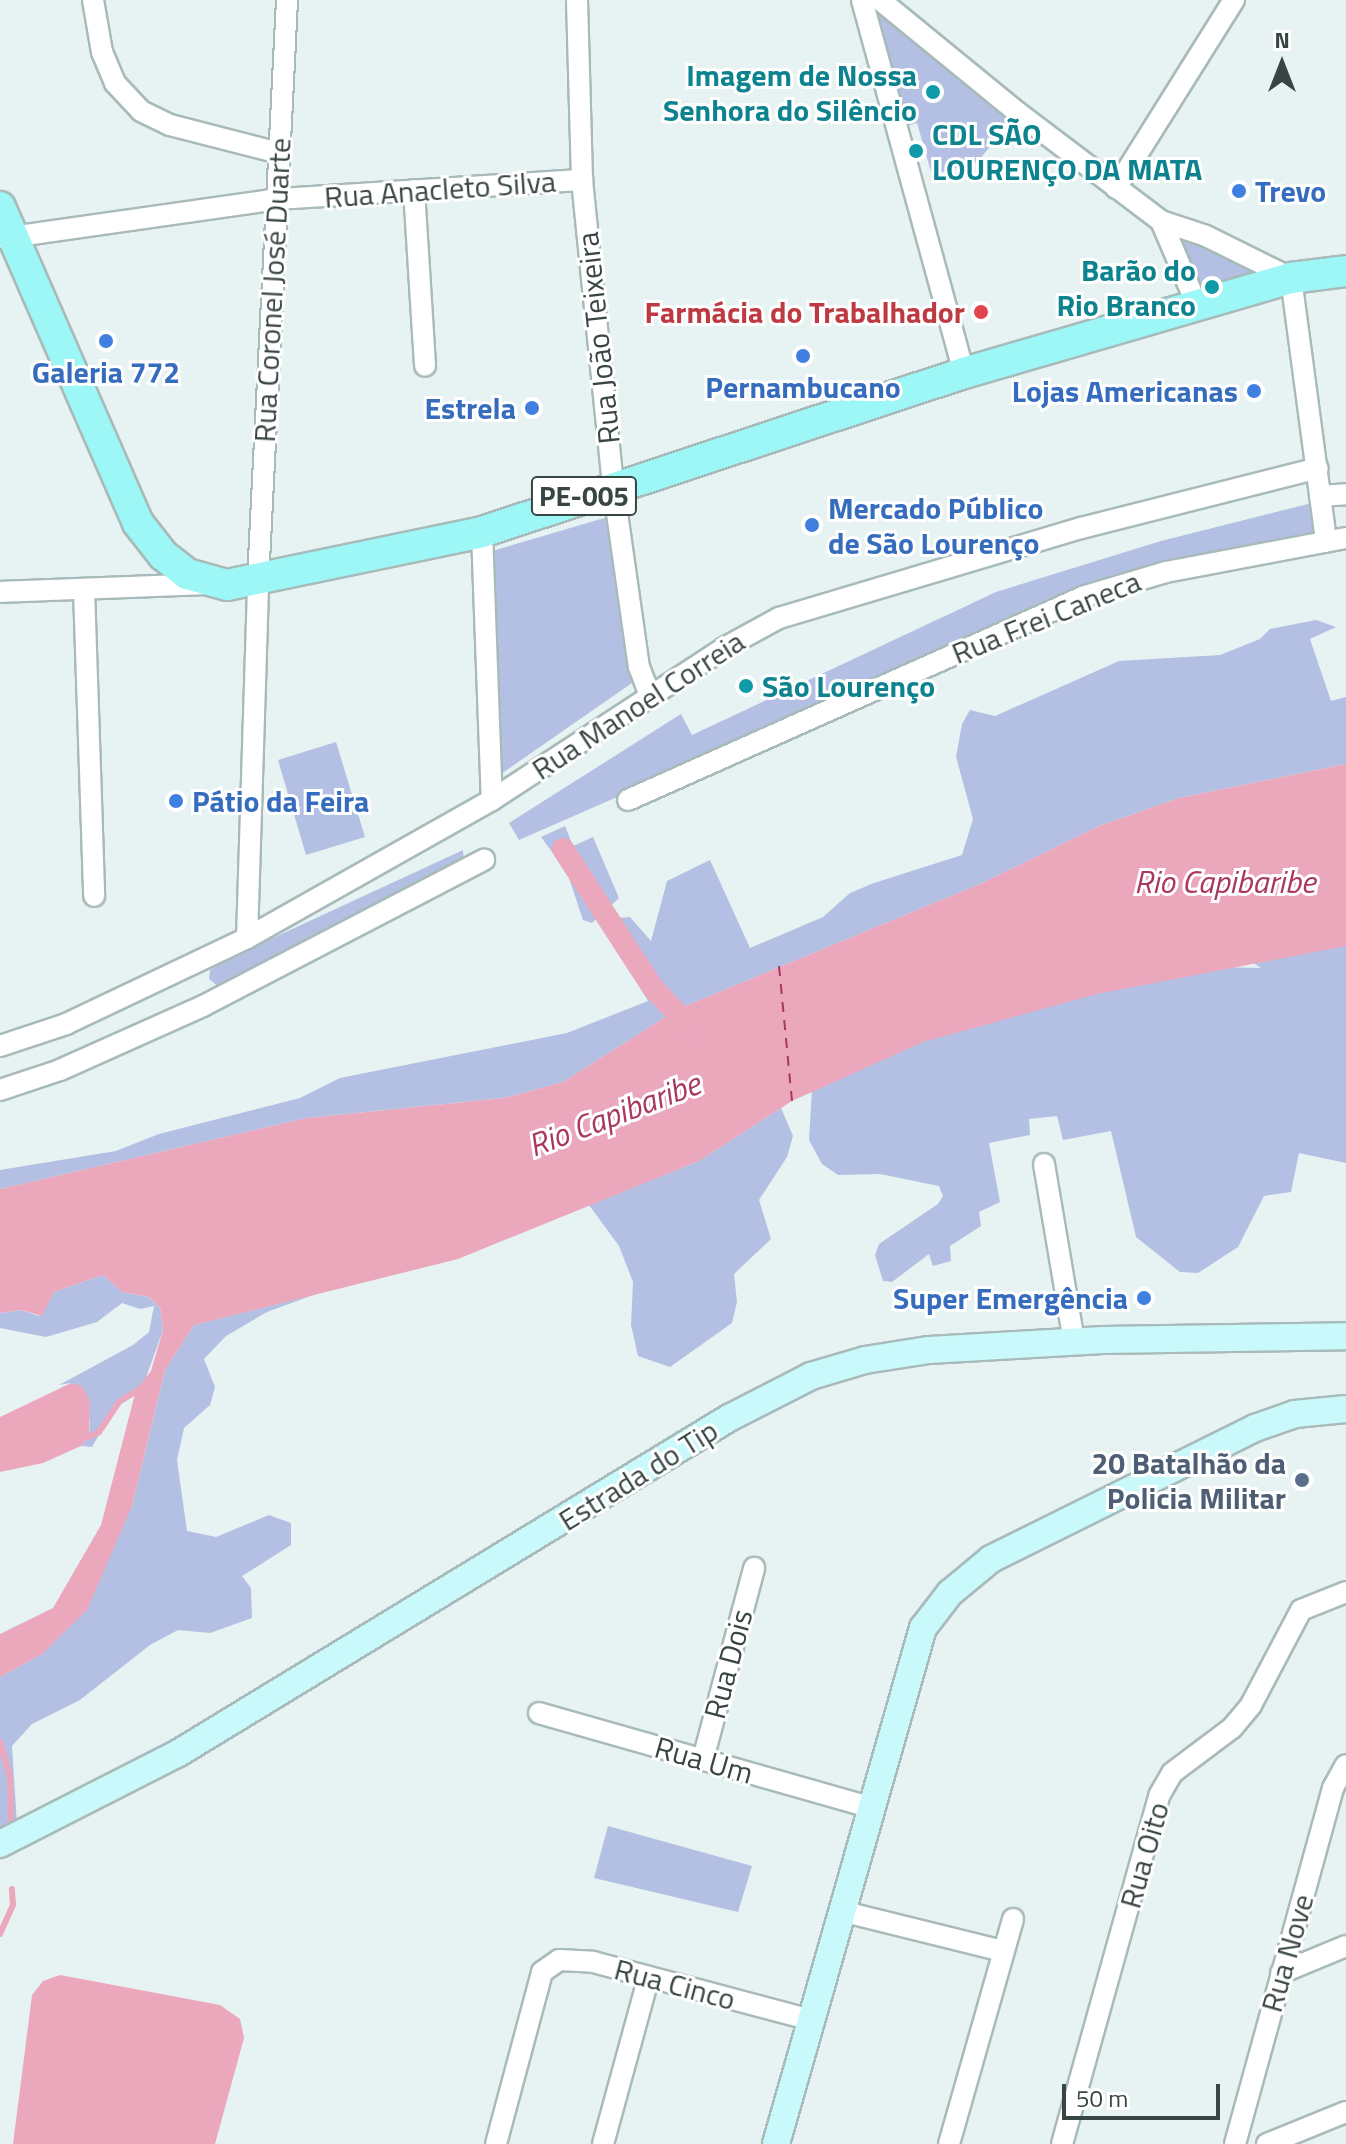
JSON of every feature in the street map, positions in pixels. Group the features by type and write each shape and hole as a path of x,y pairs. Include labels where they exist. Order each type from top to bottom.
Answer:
{"main road":[{"path":"0,207 6,237 138,523 163,555 209,583"},
{"name":"PE-005","path":"209,583 258,581 482,532 613,485 964,373 1291,278 1346,271"}],"street":[{"path":"93,0 111,73 141,111 170,125 279,153"},
{"name":"Rua Coronel José Duarte","path":"247,938 258,581 287,0"},
{"name":"Rua João Teixeira","path":"577,0 582,180 613,485 639,667 650,696"},
{"path":"862,0 964,373"},
{"path":"880,0 1161,221 1206,236 1291,278 1320,496 1336,540"},
{"path":"1116,188 1234,0"},
{"name":"Rua Anacleto Silva","path":"6,237 278,199 582,180"},
{"path":"414,190 425,366"},
{"path":"1161,221 1197,305"},
{"name":"Rua Manoel Correia","path":"0,1046 66,1024 247,938 492,800 650,696 779,618 1052,535 1318,468"},
{"path":"1320,496 1346,494"},
{"path":"482,532 492,800"},
{"name":"Rua Frei Caneca","path":"628,800 1085,596 1166,572 1336,540"},
{"path":"0,592 209,583"},
{"path":"84,589 94,896"},
{"path":"0,1090 60,1070 203,1006 484,860"},
{"path":"1044,1164 1074,1341"},
{"name":"Estrada do Tip","path":"0,1844 177,1754 729,1418 811,1376 865,1360 929,1350 1074,1341 1346,1336"},
{"path":"776,2144 923,1628 950,1593 991,1559 1255,1428 1295,1414 1346,1409"},
{"name":"Rua Dois","path":"703,1759 754,1568"},
{"name":"Rua Oito","path":"1062,2144 1160,1794 1172,1773 1232,1728 1251,1705 1301,1610 1346,1592"},
{"name":"Rua Um","path":"539,1713 870,1807"},
{"name":"Rua Nove","path":"1235,2144 1333,1788 1346,1765"},
{"path":"841,1911 1003,1951"},
{"path":"949,2144 1013,1919"},
{"path":"1281,1973 1346,1946"},
{"name":"Rua Cinco","path":"496,2144 542,1972 549,1964 572,1958 811,2020"},
{"path":"603,2144 648,1979"},
{"path":"1267,2144 1346,2112"}],"shaded area":[{"path":"876,10 883,10 1010,123 977,162 932,175 917,123 901,128"},
{"path":"1161,221 1291,278 1197,305"},
{"path":"1312,503 1318,542 1117,578 519,840 509,823 681,714 692,735 996,592 1161,541"},
{"path":"618,514 642,676 491,781 482,554"},
{"path":"1316,620 1336,627 1310,639 1331,701 1346,697 1346,764 1179,798 1099,826 980,884 678,1009 563,1082 504,1098 307,1118 0,1189 0,1170 116,1151 159,1134 300,1098 340,1078 567,1033 648,1001 611,935 608,919 630,917 651,941 667,881 710,860 750,948 823,917 850,893 962,855 973,819 956,757 962,724 970,710 995,716 1119,661 1220,655 1260,639 1270,629"},
{"path":"336,742 365,837 306,855 278,760"},
{"path":"565,826 573,846 593,837 619,898 592,923 583,920 567,872 541,837"},
{"path":"463,850 464,861 219,987 209,979 210,970 236,955"},
{"path":"1346,887 1346,1163 1299,1153 1291,1192 1264,1196 1238,1247 1198,1273 1180,1272 1136,1237 1111,1131 1063,1140 1057,1116 1029,1119 1030,1135 989,1143 1000,1202 979,1212 981,1226 950,1246 951,1261 933,1266 929,1254 892,1282 883,1281 875,1255 879,1244 938,1204 943,1196 939,1186 880,1174 838,1175 822,1164 809,1140 812,1089 963,1021 1216,967 1261,968 1252,962"},
{"path":"781,1108 793,1136 787,1157 759,1200 771,1239 734,1274 737,1302 732,1323 670,1367 638,1356 631,1325 633,1282 619,1246 589,1205 699,1161"},
{"path":"103,1275 122,1292 149,1297 160,1308 163,1330 143,1386 118,1402 92,1447 81,1446 89,1437 90,1419 71,1383 59,1385 133,1345 149,1332 154,1306 140,1309 122,1303 97,1322 46,1337 0,1328 0,1313 21,1310 39,1316 54,1292"},
{"path":"316,1294 267,1312 226,1336 204,1359 215,1387 210,1405 184,1428 177,1460 187,1531 216,1537 269,1515 291,1523 291,1545 242,1576 251,1588 252,1618 210,1633 178,1630 150,1645 80,1700 32,1724 12,1746 17,1824 0,1829 0,1677 42,1654 132,1506 165,1370 194,1325"},
{"path":"608,1826 752,1866 738,1912 594,1878"}],"water":[{"name":"Rio Capibaribe","path":"1346,764 1346,946 1097,994 923,1042 792,1101 699,1161 458,1259 194,1325 165,1370 132,1506 87,1610 42,1654 0,1677 0,1634 53,1608 101,1525 136,1390 151,1371 163,1330 160,1308 149,1297 122,1292 103,1275 54,1292 42,1316 21,1310 0,1313 0,1189 307,1118 504,1098 563,1082 678,1009 980,884 1099,826 1179,798"},
{"path":"71,1383 82,1386 90,1401 89,1437 81,1446 43,1463 0,1472 0,1417"},
{"path":"60,1975 220,2005 240,2019 244,2038 215,2144 13,2144 32,1995 43,1981"}],"waterway":[{"path":"563,849 653,988 695,1032"},
{"path":"89,1437 99,1432 119,1402 143,1387"},
{"path":"0,1742 10,1778 11,1820"},
{"path":"0,1934 13,1905 12,1889"}],"ferry route":[{"path":"779,966 792,1101"}],"place":[{"name":"Imagem de Nossa Senhora do Silêncio","path":"933,92"},
{"name":"CDL SÃO LOURENÇO DA MATA","path":"916,151"},
{"name":"Trevo","path":"1239,191"},
{"name":"Barão do Rio Branco","path":"1212,287"},
{"name":"Farmácia do Trabalhador","path":"981,312"},
{"name":"Galeria 772","path":"106,341"},
{"name":"Pernambucano","path":"803,356"},
{"name":"Lojas Americanas","path":"1254,391"},
{"name":"Estrela","path":"532,408"},
{"name":"Mercado Público de São Lourenço","path":"812,525"},
{"name":"São Lourenço","path":"746,686"},
{"name":"Pátio da Feira","path":"176,801"},
{"name":"Super Emergência","path":"1144,1298"},
{"name":"20 Batalhão da Policia Militar","path":"1302,1480"}]}
